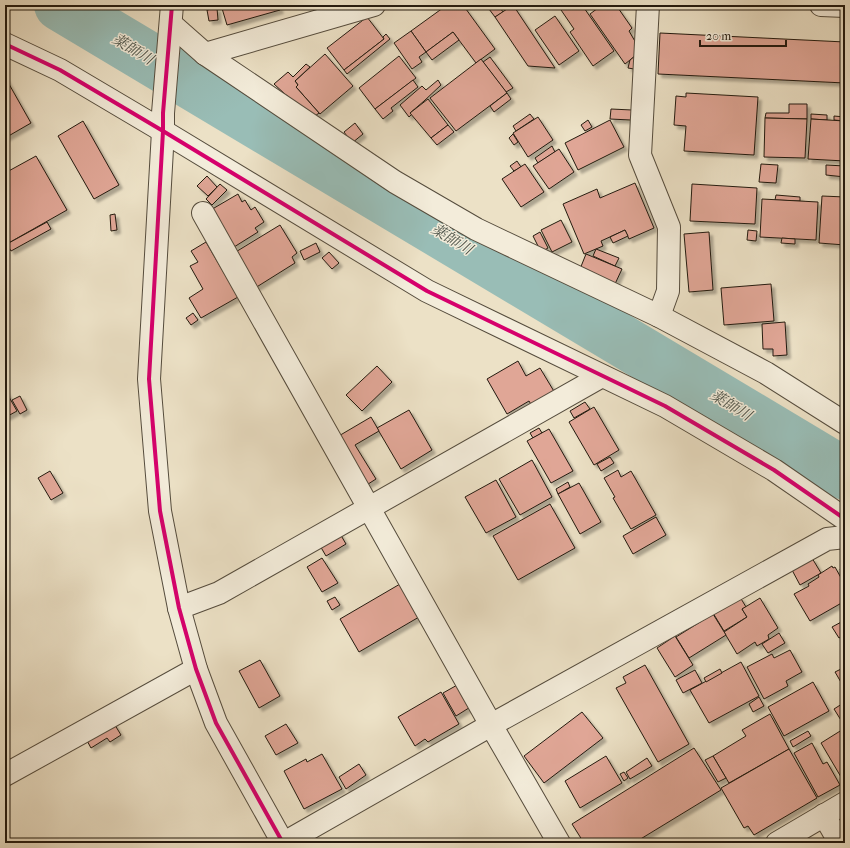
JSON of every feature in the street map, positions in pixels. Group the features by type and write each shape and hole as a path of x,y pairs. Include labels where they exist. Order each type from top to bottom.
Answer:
{"street":[{"path":"204,54 374,5"},
{"path":"648,5 640,155 669,227 668,291 659,316"},
{"path":"821,5 845,6"},
{"path":"171,15 204,54 388,178 476,229 659,316 766,373 845,423"},
{"path":"171,15 163,122 149,379 160,511 179,608 196,668 216,723 283,843 491,725 827,538 845,537"},
{"path":"5,44 163,122 427,291 665,406 774,470 845,519"},
{"path":"203,213 559,843"},
{"path":"179,608 219,593 602,376"},
{"path":"5,775 196,668"},
{"path":"778,843 845,803"},
{"path":"824,815 840,843"}],"building":[{"path":"221,5 278,5 280,10 227,25"},
{"path":"447,5 463,5 495,49 476,63 453,32 426,52 411,31"},
{"path":"486,5 498,5 503,12 495,17"},
{"path":"513,5 555,68 528,66 495,17"},
{"path":"562,5 582,5 614,51 593,66 570,32 574,29 559,7"},
{"path":"602,5 605,5 608,9 616,5 632,28 629,31 636,43 635,56 625,64 590,14"},
{"path":"217,8 218,20 209,21 207,10"},
{"path":"555,16 579,51 559,65 535,30"},
{"path":"367,17 384,39 344,70 327,48"},
{"path":"411,31 426,52 419,57 422,62 412,69 394,43"},
{"path":"453,32 459,40 432,60 426,52"},
{"path":"660,33 845,42 845,83 658,74"},
{"path":"386,34 390,39 347,74 344,70 384,39 383,37"},
{"path":"325,54 353,86 320,114 296,87 298,85 295,81"},
{"path":"399,56 416,78 375,109 359,88"},
{"path":"635,56 634,69 628,68 630,60"},
{"path":"490,57 513,88 506,92 483,62"},
{"path":"481,59 507,93 456,131 430,98"},
{"path":"306,64 310,67 295,81 298,85 296,87 319,113 315,116 286,95 274,84 288,72 293,77"},
{"path":"5,77 31,123 5,138"},
{"path":"413,80 418,87 391,108 393,111 383,119 375,109"},
{"path":"438,80 441,85 410,113 412,114 409,117 400,105 422,86 426,90"},
{"path":"507,93 511,99 494,112 490,106"},
{"path":"686,93 758,97 754,155 684,151 686,126 674,125 676,96 686,97"},
{"path":"428,99 448,125 431,138 410,113"},
{"path":"789,104 807,104 807,119 765,118 766,113 789,113"},
{"path":"611,109 632,110 631,120 610,119"},
{"path":"530,114 534,119 516,131 513,126"},
{"path":"811,114 827,115 827,120 811,119"},
{"path":"834,116 845,117 845,121 834,120"},
{"path":"538,117 553,140 528,157 513,133"},
{"path":"765,118 807,119 805,158 764,157"},
{"path":"811,119 845,121 845,161 808,159"},
{"path":"588,120 592,127 585,131 581,125"},
{"path":"610,120 624,147 578,170 565,143"},
{"path":"83,121 119,185 94,199 58,136"},
{"path":"355,123 363,134 352,143 344,132"},
{"path":"448,125 454,132 437,145 431,138"},
{"path":"513,134 518,142 514,145 509,138"},
{"path":"552,146 555,152 538,163 535,158"},
{"path":"559,149 574,172 549,189 533,166"},
{"path":"36,156 67,210 5,245 5,173"},
{"path":"517,161 521,167 514,171 510,166"},
{"path":"525,164 544,192 521,207 502,179"},
{"path":"761,164 778,165 776,183 759,182"},
{"path":"826,165 845,166 845,177 826,175"},
{"path":"207,176 217,187 208,196 197,186"},
{"path":"635,183 654,228 629,239 625,230 601,241 603,246 584,254 563,204 597,189 600,198"},
{"path":"220,184 227,190 212,205 206,199"},
{"path":"692,184 757,188 755,224 690,221"},
{"path":"238,194 242,202 245,200 251,210 255,207 264,222 255,228 258,232 234,247 209,211"},
{"path":"776,195 800,197 800,201 775,200"},
{"path":"822,196 845,197 845,245 819,243"},
{"path":"762,199 818,202 816,240 760,237"},
{"path":"115,214 117,230 111,231 110,215"},
{"path":"561,220 572,242 552,252 541,230"},
{"path":"47,222 51,229 11,251 7,244"},
{"path":"280,225 297,253 292,257 295,263 255,288 234,253"},
{"path":"625,230 628,236 613,243 610,237"},
{"path":"748,230 757,231 756,241 747,240"},
{"path":"540,232 548,248 541,252 533,236"},
{"path":"709,232 713,290 689,292 684,234"},
{"path":"782,238 795,239 795,244 781,243"},
{"path":"206,242 238,297 201,318 189,298 203,289 190,266 198,262 191,251"},
{"path":"316,243 320,252 304,260 300,251"},
{"path":"596,249 619,258 615,266 593,256"},
{"path":"329,252 339,263 332,269 322,258"},
{"path":"586,254 622,269 615,284 580,269"},
{"path":"771,284 774,321 724,325 721,288"},
{"path":"193,313 198,320 191,325 186,318"},
{"path":"785,322 787,355 773,356 773,349 763,349 762,324"},
{"path":"518,361 526,376 540,368 555,393 532,406 529,401 507,414 487,379"},
{"path":"377,366 392,382 362,411 346,395"},
{"path":"5,390 17,411 6,417 5,416"},
{"path":"20,396 27,410 20,414 12,400"},
{"path":"585,402 590,409 574,418 570,411"},
{"path":"594,407 619,450 594,465 569,422"},
{"path":"409,410 432,450 401,469 377,428"},
{"path":"371,417 379,431 355,445 376,479 365,486 337,437"},
{"path":"539,428 542,433 533,438 530,433"},
{"path":"549,429 573,471 551,483 527,441"},
{"path":"610,457 614,463 601,471 597,464"},
{"path":"532,460 552,497 520,515 499,479"},
{"path":"618,470 621,477 631,471 656,515 631,529 613,498 615,497 604,478"},
{"path":"50,471 63,493 51,500 38,478"},
{"path":"496,480 516,517 486,533 465,497"},
{"path":"568,482 570,487 558,494 556,489"},
{"path":"579,483 601,522 580,534 558,494"},
{"path":"550,504 575,548 518,580 493,536"},
{"path":"656,517 666,535 633,554 623,536"},
{"path":"339,532 346,544 326,556 319,544"},
{"path":"322,558 338,583 322,592 307,567"},
{"path":"812,558 821,573 800,585 792,570"},
{"path":"832,566 833,568 835,567 845,585 845,601 810,621 794,594 809,586 808,584 819,577 818,575"},
{"path":"845,566 845,579 840,569"},
{"path":"400,584 419,617 359,652 340,619"},
{"path":"335,597 340,605 332,610 327,601"},
{"path":"740,597 746,607 742,609 747,617 724,631 713,613"},
{"path":"760,598 778,628 768,635 769,639 757,646 755,642 737,654 724,632 747,617 742,609"},
{"path":"713,614 726,635 689,658 676,637"},
{"path":"845,620 845,635 839,638 832,627"},
{"path":"779,633 785,643 768,653 762,644"},
{"path":"675,636 693,665 675,677 657,648"},
{"path":"790,650 802,672 786,681 788,686 764,699 747,667 772,654 774,658"},
{"path":"260,660 280,696 259,708 239,671"},
{"path":"741,662 759,696 709,723 690,690"},
{"path":"645,665 689,744 658,762 616,688 626,683 623,677"},
{"path":"845,667 845,689 835,672"},
{"path":"720,669 722,673 706,682 704,678"},
{"path":"695,670 702,683 683,693 676,680"},
{"path":"813,682 829,711 784,736 768,707"},
{"path":"459,684 472,706 456,716 443,693"},
{"path":"441,692 459,724 428,742 425,739 415,746 398,717"},
{"path":"759,697 764,706 753,712 749,704"},
{"path":"845,702 845,725 844,725 834,709"},
{"path":"582,712 603,738 544,783 524,756"},
{"path":"770,714 789,749 729,783 713,756 746,736 742,730"},
{"path":"110,717 121,735 110,742 107,738 91,748 85,737"},
{"path":"286,724 298,743 276,755 265,736"},
{"path":"845,728 845,775 841,777 821,743"},
{"path":"808,731 811,736 793,747 790,741"},
{"path":"812,743 823,764 827,762 840,785 818,797 794,753"},
{"path":"694,748 721,790 634,843 584,843 572,824"},
{"path":"789,749 817,798 754,835 748,826 744,828 721,788"},
{"path":"322,754 342,789 304,809 284,771 306,759 307,762"},
{"path":"606,756 622,783 580,808 565,781"},
{"path":"713,756 726,778 718,782 705,760"},
{"path":"647,758 652,766 630,779 626,772"},
{"path":"359,764 366,775 346,789 339,777"},
{"path":"624,772 628,778 624,781 620,774"}],"waterway":[{"name":"薬師川","path":"60,5 845,474"}],"cycle path":[{"path":"172,5 163,113 149,379 160,511 179,608 196,669 216,723 283,843"},
{"path":"5,44 60,70 427,291 665,406 774,470 845,519"}]}
